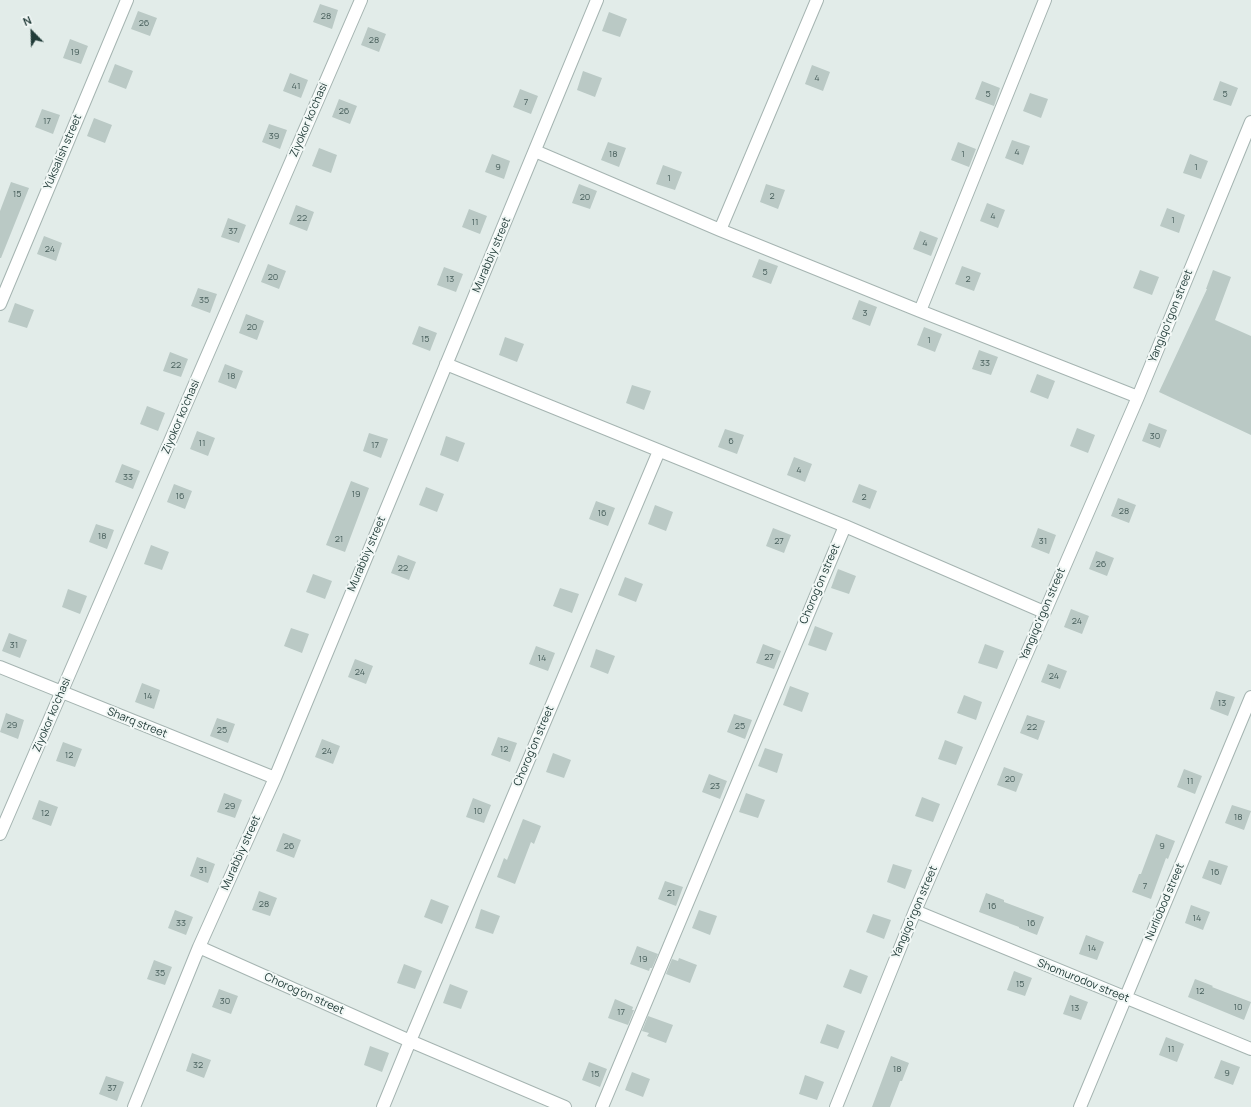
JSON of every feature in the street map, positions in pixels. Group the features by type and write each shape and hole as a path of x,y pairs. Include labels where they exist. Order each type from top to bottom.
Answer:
{"street":[{"name":"Yuksalish street","path":"0,304 126,0"},
{"name":"Ziyokor ko'chasi","path":"0,834 361,0"},
{"name":"Murabbiy street","path":"134,1107 198,947 274,778 536,151 597,0"},
{"path":"720,230 817,0"},
{"path":"920,311 1045,0"},
{"name":"Yangiqo'rgon street","path":"836,1107 915,911 1138,397 1251,122"},
{"path":"536,151 720,230 1138,397"},
{"path":"446,364 845,526 1044,612"},
{"name":"Chorog'on street","path":"383,1107 659,451"},
{"name":"Chorog'on street","path":"602,1107 845,526"},
{"name":"Sharq street","path":"0,667 274,778"},
{"name":"Nurliobod street","path":"1080,1107 1251,697"},
{"name":"Shomurodov street","path":"915,911 1251,1049"},
{"name":"Chorog'on street","path":"198,947 410,1041 565,1107"}],"building":[{"path":"320,4 338,10 332,29 313,22"},
{"path":"138,11 157,18 150,36 131,29"},
{"path":"609,12 627,19 620,37 602,31"},
{"path":"368,27 386,34 379,52 361,45"},
{"path":"70,39 88,46 81,64 63,58"},
{"path":"115,64 133,71 126,89 108,82"},
{"path":"812,65 830,72 823,91 805,84"},
{"path":"583,71 602,78 595,97 577,90"},
{"path":"290,73 308,80 301,98 283,91"},
{"path":"982,81 1000,88 994,106 975,99"},
{"path":"1220,81 1238,88 1231,106 1213,100"},
{"path":"520,89 538,96 531,114 513,107"},
{"path":"1030,93 1048,99 1041,118 1023,111"},
{"path":"339,99 357,106 350,124 332,117"},
{"path":"42,109 60,115 53,134 35,127"},
{"path":"94,118 112,125 105,143 87,136"},
{"path":"269,124 287,130 280,149 262,142"},
{"path":"1012,140 1030,146 1023,165 1005,158"},
{"path":"608,142 626,148 619,167 601,160"},
{"path":"958,142 976,149 969,167 951,160"},
{"path":"319,148 337,155 331,173 312,166"},
{"path":"492,154 510,161 504,179 485,172"},
{"path":"1190,154 1208,161 1201,179 1183,173"},
{"path":"663,165 682,172 675,190 656,184"},
{"path":"11,182 29,188 0,258 0,211"},
{"path":"579,184 597,191 590,209 572,203"},
{"path":"766,184 785,190 778,209 760,202"},
{"path":"987,203 1005,210 998,228 980,221"},
{"path":"296,205 314,212 307,231 289,224"},
{"path":"1167,208 1185,215 1179,233 1160,226"},
{"path":"469,209 487,216 480,234 462,227"},
{"path":"228,218 246,225 239,243 221,237"},
{"path":"920,231 938,238 931,256 913,249"},
{"path":"44,236 62,243 56,261 37,254"},
{"path":"759,259 778,266 771,284 752,277"},
{"path":"268,264 286,271 279,289 261,282"},
{"path":"962,266 981,273 974,291 955,284"},
{"path":"444,267 463,274 456,292 437,285"},
{"path":"1140,270 1159,277 1152,295 1133,288"},
{"path":"1213,270 1231,277 1215,320 1251,336 1251,435 1159,392 1207,289"},
{"path":"198,288 217,294 210,313 191,306"},
{"path":"859,300 877,307 870,326 852,319"},
{"path":"15,303 34,310 27,328 8,322"},
{"path":"246,314 264,321 257,340 239,333"},
{"path":"419,326 437,333 430,351 412,344"},
{"path":"924,327 942,334 935,352 917,345"},
{"path":"505,337 524,344 517,362 499,355"},
{"path":"979,350 998,357 991,375 972,369"},
{"path":"170,352 188,359 181,377 163,371"},
{"path":"225,364 243,371 236,389 218,382"},
{"path":"1037,374 1055,381 1048,399 1030,392"},
{"path":"632,385 651,391 644,410 626,403"},
{"path":"147,406 165,413 158,431 140,424"},
{"path":"1149,423 1167,430 1160,448 1142,441"},
{"path":"1077,428 1095,435 1088,453 1070,446"},
{"path":"725,429 744,435 737,454 718,447"},
{"path":"197,431 215,438 208,456 190,449"},
{"path":"369,433 388,439 381,458 363,451"},
{"path":"446,436 465,443 458,462 440,455"},
{"path":"794,457 812,464 805,482 787,475"},
{"path":"122,464 140,471 133,489 115,482"},
{"path":"351,481 369,488 345,552 326,545"},
{"path":"174,484 192,491 185,509 167,502"},
{"path":"859,484 877,491 870,509 852,502"},
{"path":"426,487 444,494 437,512 419,505"},
{"path":"1118,498 1136,505 1129,523 1111,516"},
{"path":"596,501 615,508 608,526 589,519"},
{"path":"655,505 673,512 666,531 648,524"},
{"path":"96,524 114,530 107,549 89,542"},
{"path":"773,528 791,535 784,553 766,546"},
{"path":"1038,528 1056,535 1049,554 1031,547"},
{"path":"151,545 169,552 162,570 144,564"},
{"path":"1096,551 1114,558 1107,576 1089,569"},
{"path":"398,555 416,562 409,580 391,573"},
{"path":"838,569 856,576 849,594 831,588"},
{"path":"313,574 332,581 325,599 306,592"},
{"path":"625,577 643,584 636,602 618,595"},
{"path":"560,588 579,594 572,613 553,606"},
{"path":"68,589 87,596 80,614 62,607"},
{"path":"1071,609 1089,616 1082,634 1064,627"},
{"path":"815,626 833,633 826,651 808,645"},
{"path":"291,628 309,634 302,653 284,646"},
{"path":"9,633 27,640 20,658 2,651"},
{"path":"763,644 781,651 774,669 756,663"},
{"path":"985,644 1004,651 997,669 978,663"},
{"path":"536,646 555,653 548,671 529,664"},
{"path":"596,649 615,656 608,674 590,667"},
{"path":"355,659 373,666 366,684 348,677"},
{"path":"1048,664 1067,671 1060,689 1041,682"},
{"path":"142,683 160,690 154,709 135,702"},
{"path":"790,686 809,693 802,712 783,705"},
{"path":"1216,691 1235,697 1228,716 1210,709"},
{"path":"964,695 982,702 976,720 957,713"},
{"path":"6,713 24,720 18,739 0,732"},
{"path":"734,714 752,720 745,739 727,732"},
{"path":"1027,715 1045,721 1038,740 1020,733"},
{"path":"217,718 235,724 228,743 210,736"},
{"path":"498,737 517,743 510,762 491,755"},
{"path":"322,739 340,746 333,764 315,757"},
{"path":"945,740 963,747 956,765 938,759"},
{"path":"63,742 82,749 75,767 56,761"},
{"path":"765,748 783,754 777,773 758,766"},
{"path":"553,753 571,760 564,778 546,772"},
{"path":"1004,767 1023,774 1016,792 997,785"},
{"path":"1184,769 1202,776 1195,794 1177,787"},
{"path":"709,774 727,781 720,799 702,792"},
{"path":"224,793 242,800 235,818 217,812"},
{"path":"746,793 765,800 758,818 739,812"},
{"path":"922,797 940,804 933,822 915,816"},
{"path":"473,798 491,805 484,823 466,817"},
{"path":"39,800 58,807 51,826 32,819"},
{"path":"1232,805 1251,811 1244,830 1225,823"},
{"path":"523,819 541,826 534,844 531,842 515,884 497,877 504,858 507,860"},
{"path":"283,833 301,840 294,858 276,851"},
{"path":"1156,834 1175,841 1168,859 1166,858 1151,899 1132,892 1139,874 1141,874"},
{"path":"197,857 215,864 208,883 190,876"},
{"path":"1209,860 1228,866 1221,885 1202,878"},
{"path":"893,864 912,870 905,889 887,882"},
{"path":"665,881 683,887 676,906 658,899"},
{"path":"259,891 277,898 270,916 252,910"},
{"path":"986,893 1004,900 1004,902 1044,917 1037,935 979,912"},
{"path":"431,899 449,906 442,924 424,917"},
{"path":"1191,905 1210,912 1203,930 1185,923"},
{"path":"481,909 500,916 493,934 475,928"},
{"path":"175,910 193,917 186,935 168,928"},
{"path":"699,910 717,916 710,935 692,928"},
{"path":"873,914 891,920 884,939 866,932"},
{"path":"1086,935 1104,942 1097,960 1079,954"},
{"path":"637,946 658,954 652,968 650,968 649,971 630,964"},
{"path":"679,958 697,965 690,983 666,974 672,959 678,961"},
{"path":"154,960 172,967 165,985 147,979"},
{"path":"404,964 422,971 415,989 397,983"},
{"path":"850,969 868,976 861,994 843,987"},
{"path":"1014,971 1032,978 1025,996 1007,990"},
{"path":"1195,979 1251,1002 1244,1020 1188,997"},
{"path":"450,984 468,991 461,1009 443,1003"},
{"path":"219,989 238,996 231,1014 212,1007"},
{"path":"1070,995 1088,1002 1081,1020 1063,1014"},
{"path":"615,999 633,1007 632,1010 634,1010 628,1025 608,1018"},
{"path":"648,1016 673,1025 666,1043 647,1036 649,1033 642,1031"},
{"path":"827,1024 845,1031 838,1049 820,1043"},
{"path":"1166,1037 1184,1044 1177,1062 1159,1055"},
{"path":"370,1046 389,1053 382,1072 364,1065"},
{"path":"192,1053 211,1060 204,1078 186,1071"},
{"path":"891,1056 909,1063 890,1107 872,1107"},
{"path":"1221,1060 1240,1067 1233,1085 1214,1078"},
{"path":"589,1062 607,1069 600,1087 582,1080"},
{"path":"632,1072 650,1079 643,1097 625,1090"},
{"path":"805,1075 824,1082 817,1100 799,1094"},
{"path":"106,1076 124,1082 117,1101 99,1094"}]}
